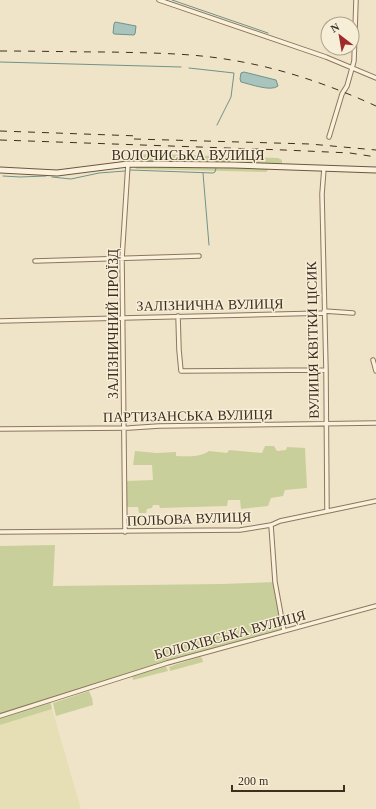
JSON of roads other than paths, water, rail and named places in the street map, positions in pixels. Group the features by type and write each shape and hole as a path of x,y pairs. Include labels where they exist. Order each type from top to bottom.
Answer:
{"main road":[{"name":"ВОЛОЧИСЬКА ВУЛИЦЯ","path":"0,170 57,173 128,164 233,165 376,170"}],"street":[{"path":"160,0 326,57 376,78"},
{"path":"329,137 342,94 347,86 355,53 356,0"},
{"name":"ЗАЛІЗНИЧНИЙ ПРОЇЗД","path":"125,532 122,258 128,164"},
{"name":"ВУЛИЦЯ КВІТКИ ЦІСИК","path":"324,168 322,194 326,370 327,511"},
{"path":"35,261 199,256"},
{"name":"ЗАЛІЗНИЧНА ВУЛИЦЯ","path":"0,321 324,312 353,313"},
{"path":"178,316 181,371 326,370"},
{"path":"373,360 376,371"},
{"name":"ПАРТИЗАНСЬКА ВУЛИЦЯ","path":"0,429 326,425 376,423"},
{"name":"ПОЛЬОВА ВУЛИЦЯ","path":"0,532 240,530 271,525 280,521 376,500"},
{"path":"271,525 275,582 284,631"},
{"name":"БОЛОХІВСЬКА ВУЛИЦЯ","path":"0,716 159,665 376,606"}],"water":[{"path":"115,22 136,26 135,34 114,34"},
{"path":"244,72 276,80 278,86 275,88 266,88 241,82 241,73"}],"waterway":[{"path":"172,0 268,33"},
{"path":"0,62 181,67"},
{"path":"189,68 234,73 231,97 217,125"},
{"path":"130,170 213,173 215,172 216,168"},
{"path":"52,177 71,179 99,173 125,171"},
{"path":"203,173 209,245"},
{"path":"3,176 46,176"}],"railway":[{"path":"0,51 155,53 216,58 250,63 305,78 376,106"},
{"path":"0,131 139,136"},
{"path":"134,139 310,144 376,150"},
{"path":"0,140 284,150 350,153 376,157"}]}
